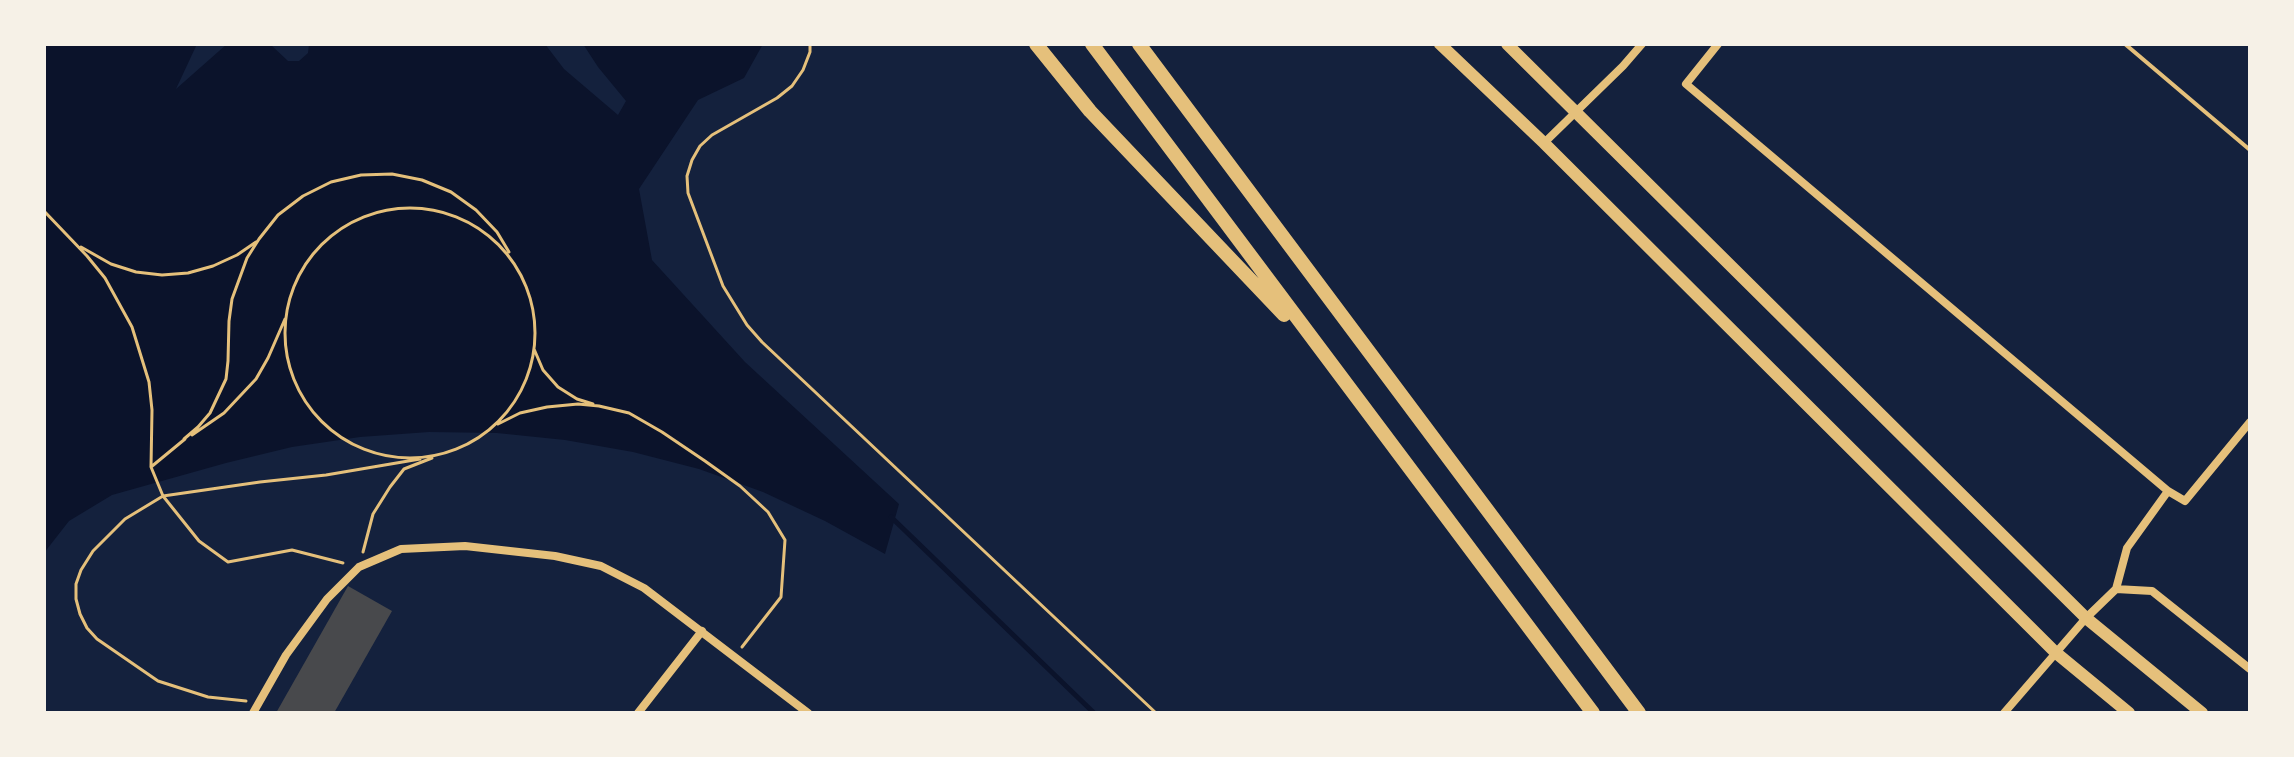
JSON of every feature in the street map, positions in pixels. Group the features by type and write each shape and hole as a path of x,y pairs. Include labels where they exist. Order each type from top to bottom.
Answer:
{"highway":[{"path":"1036,44 1090,111 1330,362"},
{"path":"1092,44 1593,713"},
{"path":"1139,44 1639,713"}],"main road":[{"path":"1440,44 1544,143 2055,652 2129,713"},
{"path":"1507,44 2086,618 2202,713"}],"street":[{"path":"1544,143 1642,44"},
{"path":"1718,44 1686,84 2168,491 2185,501 2250,422"},
{"path":"2004,713 2055,652 2116,589 2127,548 2168,491"},
{"path":"253,713 286,655 327,599 359,567 401,549 465,546 555,556 601,566 644,588 808,713"},
{"path":"2116,589 2152,591 2250,669"},
{"path":"638,713 702,631"}],"lane":[{"path":"2125,44 2250,150"}],"path":[{"path":"810,44 803,70 792,86 712,135 700,146 692,160 687,176 688,193 723,286 747,325 762,342 1156,713"},
{"path":"44,211 105,278 120,302 137,341 149,382 151,467 163,496 199,541 228,562 292,550 359,567 373,514 404,469 469,444 494,425 513,403 527,377 534,349 534,318 527,287 497,232 476,210 451,192 422,180 392,174 361,175 331,182 303,196 278,215 259,239 247,258 232,299 227,370 219,397 210,413 151,467"},
{"path":"184,439 224,413 256,379 279,337 296,283 313,255 336,232 365,216 397,208 430,209 461,218 489,236 512,259"},
{"path":"67,235 87,252 111,264 136,272 162,275 188,273 213,266 237,255 259,239"},
{"path":"286,314 285,345 292,375 305,402 325,426 350,443 379,455 409,458 439,455"},
{"path":"534,349 543,370 558,387 577,399 629,413 662,432 740,486 768,512 785,540 781,597 735,656"},
{"path":"494,425 520,413 547,407 578,404 599,406"},
{"path":"259,703 208,697 158,681 97,639 87,628 76,599 76,584 93,551 125,519 163,496 390,465 439,455"}],"water":[{"path":"44,44 197,44 176,89 227,44 271,45 288,61 299,61 308,53 309,44 545,44 564,69 618,115 626,101 583,44 763,44 744,78 698,100 639,189 652,260 745,362 899,504 885,554 763,492 699,469 633,452 565,440 497,433 429,432 360,437 292,447 112,495 69,521 44,553"}],"building":[{"path":"348,586 392,611 334,713 276,713"}],"waterway":[{"path":"891,517 1094,713"}]}
